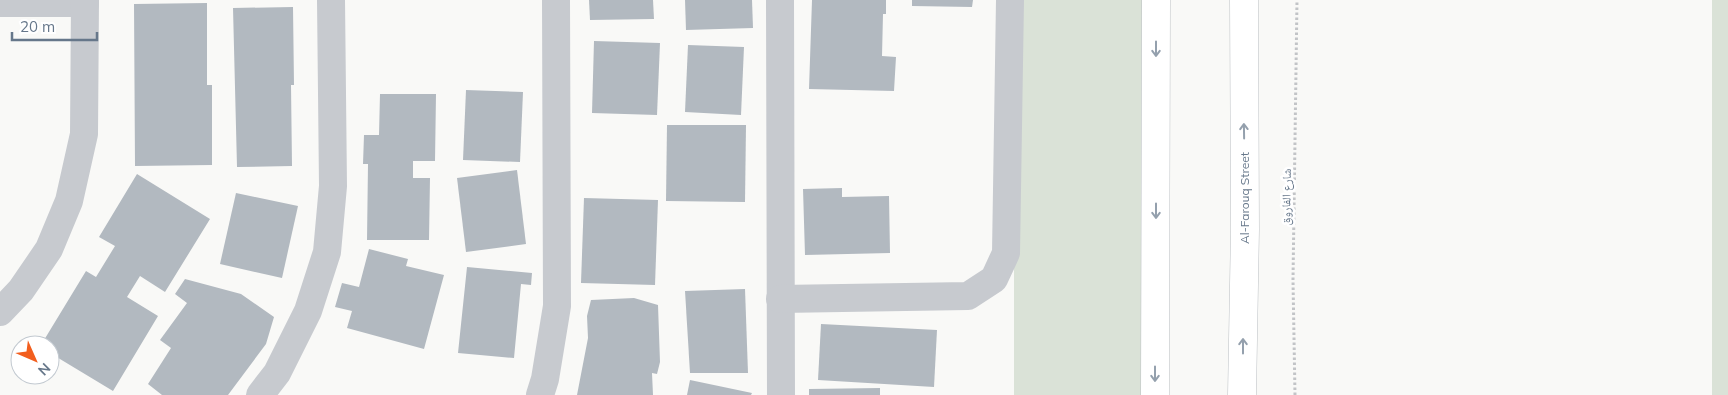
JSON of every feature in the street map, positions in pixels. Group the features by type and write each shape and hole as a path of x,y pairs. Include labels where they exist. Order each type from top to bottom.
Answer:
{"main road":[{"path":"1155,395 1156,0"},
{"name":"Al-Farouq Street","path":"1242,395 1245,229 1244,0"}],"street":[{"path":"260,395 277,373 308,311 327,252 333,186 331,0"},
{"path":"540,395 545,379 557,306 556,0"},
{"path":"780,0 780,395"},
{"path":"780,299 968,296 994,279 1006,253 1010,0"},
{"path":"0,3 85,2 84,134 69,201 49,249 20,290 0,312"}],"path":[{"name":"شارع الفاروق","path":"1295,395 1293,280 1297,0"}],"shaded area":[{"path":"1014,0 1151,0 1147,395 1014,395"},
{"path":"1712,0 1728,0 1728,395 1712,395"}],"building":[{"path":"589,0 653,0 654,19 590,20"},
{"path":"685,0 752,0 753,28 686,30"},
{"path":"812,0 886,0 886,14 883,14 882,56 896,57 894,91 809,89"},
{"path":"912,0 973,0 972,7 912,6"},
{"path":"207,3 207,85 212,85 212,165 135,166 134,4"},
{"path":"293,7 294,85 291,85 292,166 237,167 233,8"},
{"path":"594,41 660,43 657,115 592,113"},
{"path":"688,45 744,47 741,115 685,112"},
{"path":"466,90 523,92 520,162 463,160"},
{"path":"380,94 436,94 435,161 413,161 413,178 430,178 429,240 367,240 368,164 363,164 364,135 379,135"},
{"path":"667,125 746,125 745,202 666,201"},
{"path":"517,170 526,244 466,252 457,178"},
{"path":"137,174 210,219 165,292 140,276 127,297 158,316 113,391 60,359 60,335 47,335 86,271 96,277 115,246 99,237"},
{"path":"842,188 842,197 889,196 890,253 805,255 803,189"},
{"path":"236,193 298,206 282,278 220,264"},
{"path":"584,198 658,200 655,285 581,283"},
{"path":"369,249 408,259 406,266 444,275 424,349 347,328 352,311 335,307 342,283 359,287"},
{"path":"467,267 532,273 531,285 521,284 514,358 458,353"},
{"path":"185,279 241,294 274,317 266,344 228,395 162,395 148,384 171,348 160,340 187,303 175,294"},
{"path":"745,289 748,373 690,373 685,291"},
{"path":"634,298 658,305 660,362 657,374 652,373 653,395 577,395 588,338 587,316 591,300"},
{"path":"821,324 937,330 934,387 818,380"},
{"path":"690,380 752,393 751,395 687,395"},
{"path":"880,388 880,395 809,395 809,389"}]}
